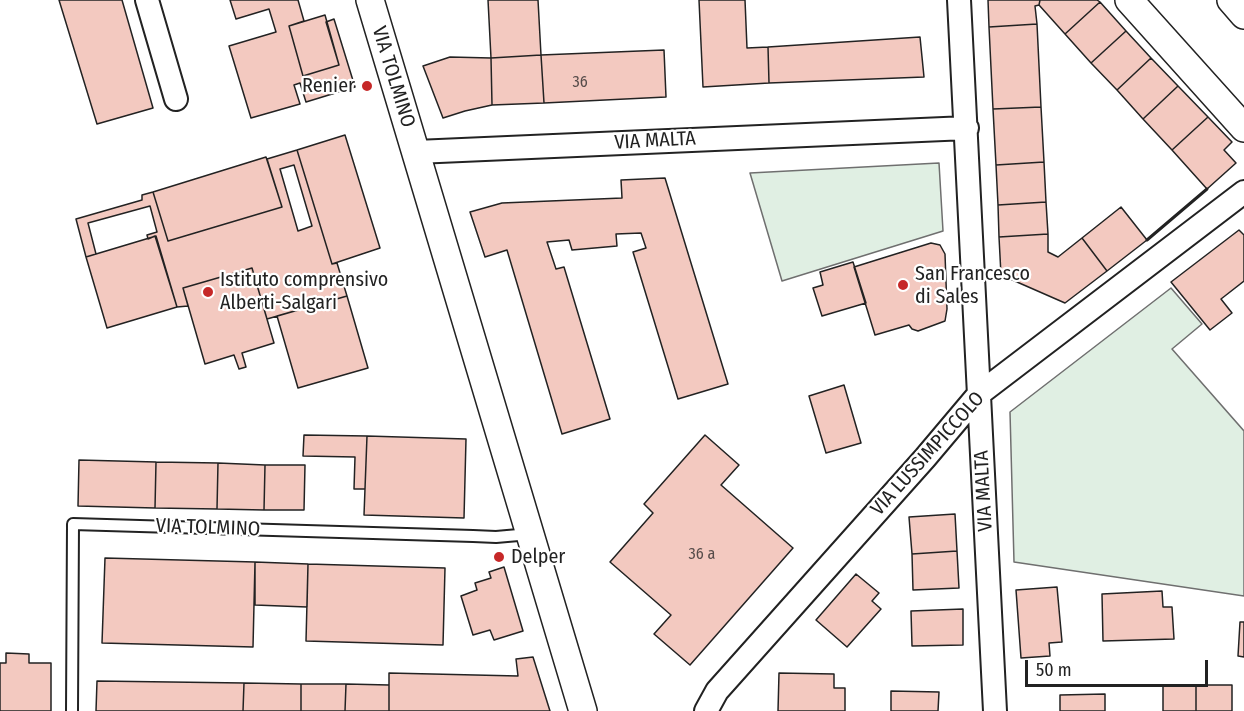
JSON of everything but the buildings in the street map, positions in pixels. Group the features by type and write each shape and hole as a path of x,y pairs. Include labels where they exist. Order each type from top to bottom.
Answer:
{"street":[{"path":"147,0 176,99"},
{"name":"VIA TOLMINO","path":"370,0 583,711"},
{"name":"VIA MALTA","path":"959,0 995,711"},
{"path":"1129,0 1244,128"},
{"path":"1231,0 1244,15"},
{"name":"VIA MALTA","path":"416,152 967,128"},
{"name":"VIA LUSSIMPICCOLO","path":"706,711 717,691 926,458 979,394 1244,192"}],"lane":[{"name":"VIA TOLMINO","path":"72,711 73,524 496,537 530,534"}],"green space":[{"path":"939,163 943,231 782,281 750,173"},
{"path":"1171,288 1202,324 1172,349 1244,431 1244,596 1014,562 1010,412"}],"wall":[{"path":"1147,240 1207,189"}],"place":[{"name":"Renier","path":"367,86"},
{"name":"San Francesco di Sales","path":"903,285"},
{"name":"Istituto comprensivo Alberti-Salgari","path":"208,292"},
{"name":"Delper","path":"499,557"}]}
